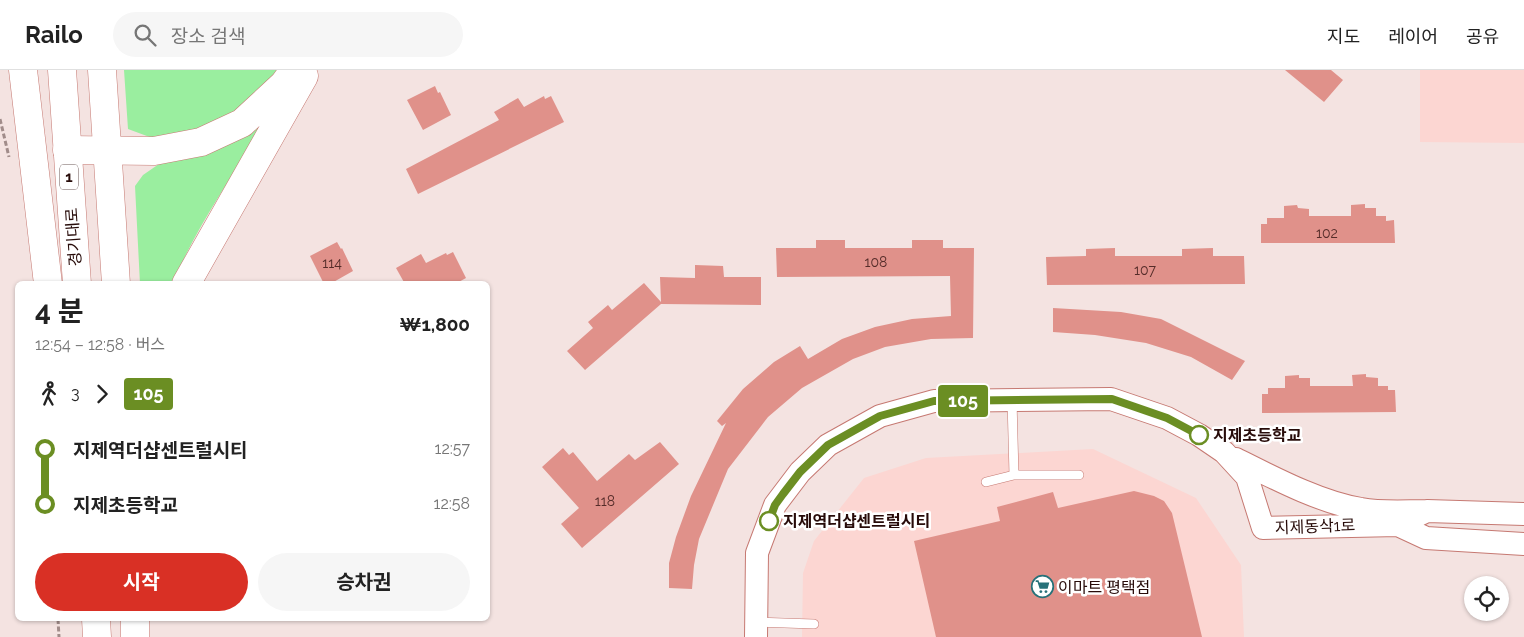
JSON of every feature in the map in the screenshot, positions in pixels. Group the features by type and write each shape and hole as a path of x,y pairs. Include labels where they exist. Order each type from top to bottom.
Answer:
{"main road":[{"path":"23,70 48,281"},
{"name":"경기대로","path":"62,70 76,281"},
{"path":"102,70 116,281"},
{"path":"67,150 154,151 200,142 242,123 284,84 294,70"},
{"path":"188,281 308,70"},
{"path":"96,621 97,637"},
{"path":"135,621 135,637"}],"street":[{"name":"지제동삭1로","path":"756,630 757,553 775,505 800,472 828,445 880,416 934,401 1112,399 1167,418 1199,435 1224,452 1247,477 1263,528 1398,525 1427,511 1524,514"},
{"path":"1224,452 1272,478 1332,502 1361,510 1427,511"},
{"name":"지제동삭1로","path":"1398,525 1426,538 1524,544"}],"lane":[{"path":"1012,400 1014,475"},
{"path":"986,482 1014,475 1079,474"},
{"path":"756,630 814,624"}],"path":[{"path":"58,621 59,637"}],"shaded area":[{"path":"1420,70 1524,70 1524,143 1420,142"},
{"path":"1093,449 1196,498 1241,565 1244,637 802,637 803,573 814,541 864,478 926,458"}],"green space":[{"path":"124,70 286,70 233,119 192,137 155,139 128,129"},
{"path":"263,121 192,242 174,281 140,281 135,186 143,175 159,164"}],"building":[{"path":"1285,70 1331,70 1343,80 1324,102"},
{"path":"435,86 451,115 423,130 407,100"},
{"path":"544,96 545,99 551,96 564,122 418,194 406,169 499,120 494,112 518,98 524,107"},
{"path":"1365,204 1365,208 1376,208 1376,216 1386,216 1386,221 1394,220 1395,243 1261,243 1261,224 1267,224 1267,218 1284,218 1284,206 1297,205 1298,208 1309,209 1309,216 1351,216 1351,205"},
{"path":"816,240 845,240 845,248 912,248 912,240 943,240 943,248 974,248 973,338 931,339 885,347 853,359 802,388 768,417 728,469 699,539 692,589 669,588 669,563 676,537 691,496 726,423 722,426 717,421 743,389 774,362 800,346 808,359 842,339 875,327 912,319 951,316 950,276 777,277 776,248 816,248"},
{"path":"337,242 353,271 335,281 322,281 310,256"},
{"path":"1115,248 1115,256 1182,256 1182,249 1213,248 1213,256 1244,256 1245,284 1047,285 1046,257 1086,256 1086,249"},
{"path":"453,252 466,278 460,281 403,281 396,268 421,254 426,263 446,253 447,255"},
{"path":"695,265 723,266 724,277 761,277 761,305 661,304 585,370 567,351 593,328 588,322 608,305 612,310 644,283 661,302 660,277 695,278"},
{"path":"1053,308 1121,312 1161,319 1245,361 1232,380 1191,357 1146,343 1095,335 1053,332"},
{"path":"1366,374 1366,377 1378,378 1378,386 1388,386 1388,390 1395,390 1396,412 1262,413 1262,394 1268,394 1268,388 1285,388 1285,376 1299,375 1299,378 1310,378 1310,386 1353,386 1352,375"},
{"path":"660,442 679,464 582,548 561,524 579,508 542,467 563,448 569,455 573,452 597,481 629,454 635,460"},
{"name":"이마트 평택점","path":"1134,491 1154,496 1164,501 1172,513 1202,637 936,637 914,541 1000,521 997,507 1053,492 1058,508"}],"bus line":[{"name":"105","path":"769,521 775,505 800,472 828,445 880,416 934,401 1112,399 1167,418 1199,435"}],"place":[{"name":"지제초등학교","path":"1199,435"},
{"name":"지제역더샵센트럴시티","path":"769,521"},
{"name":"이마트 평택점","path":"1042,587"}]}
